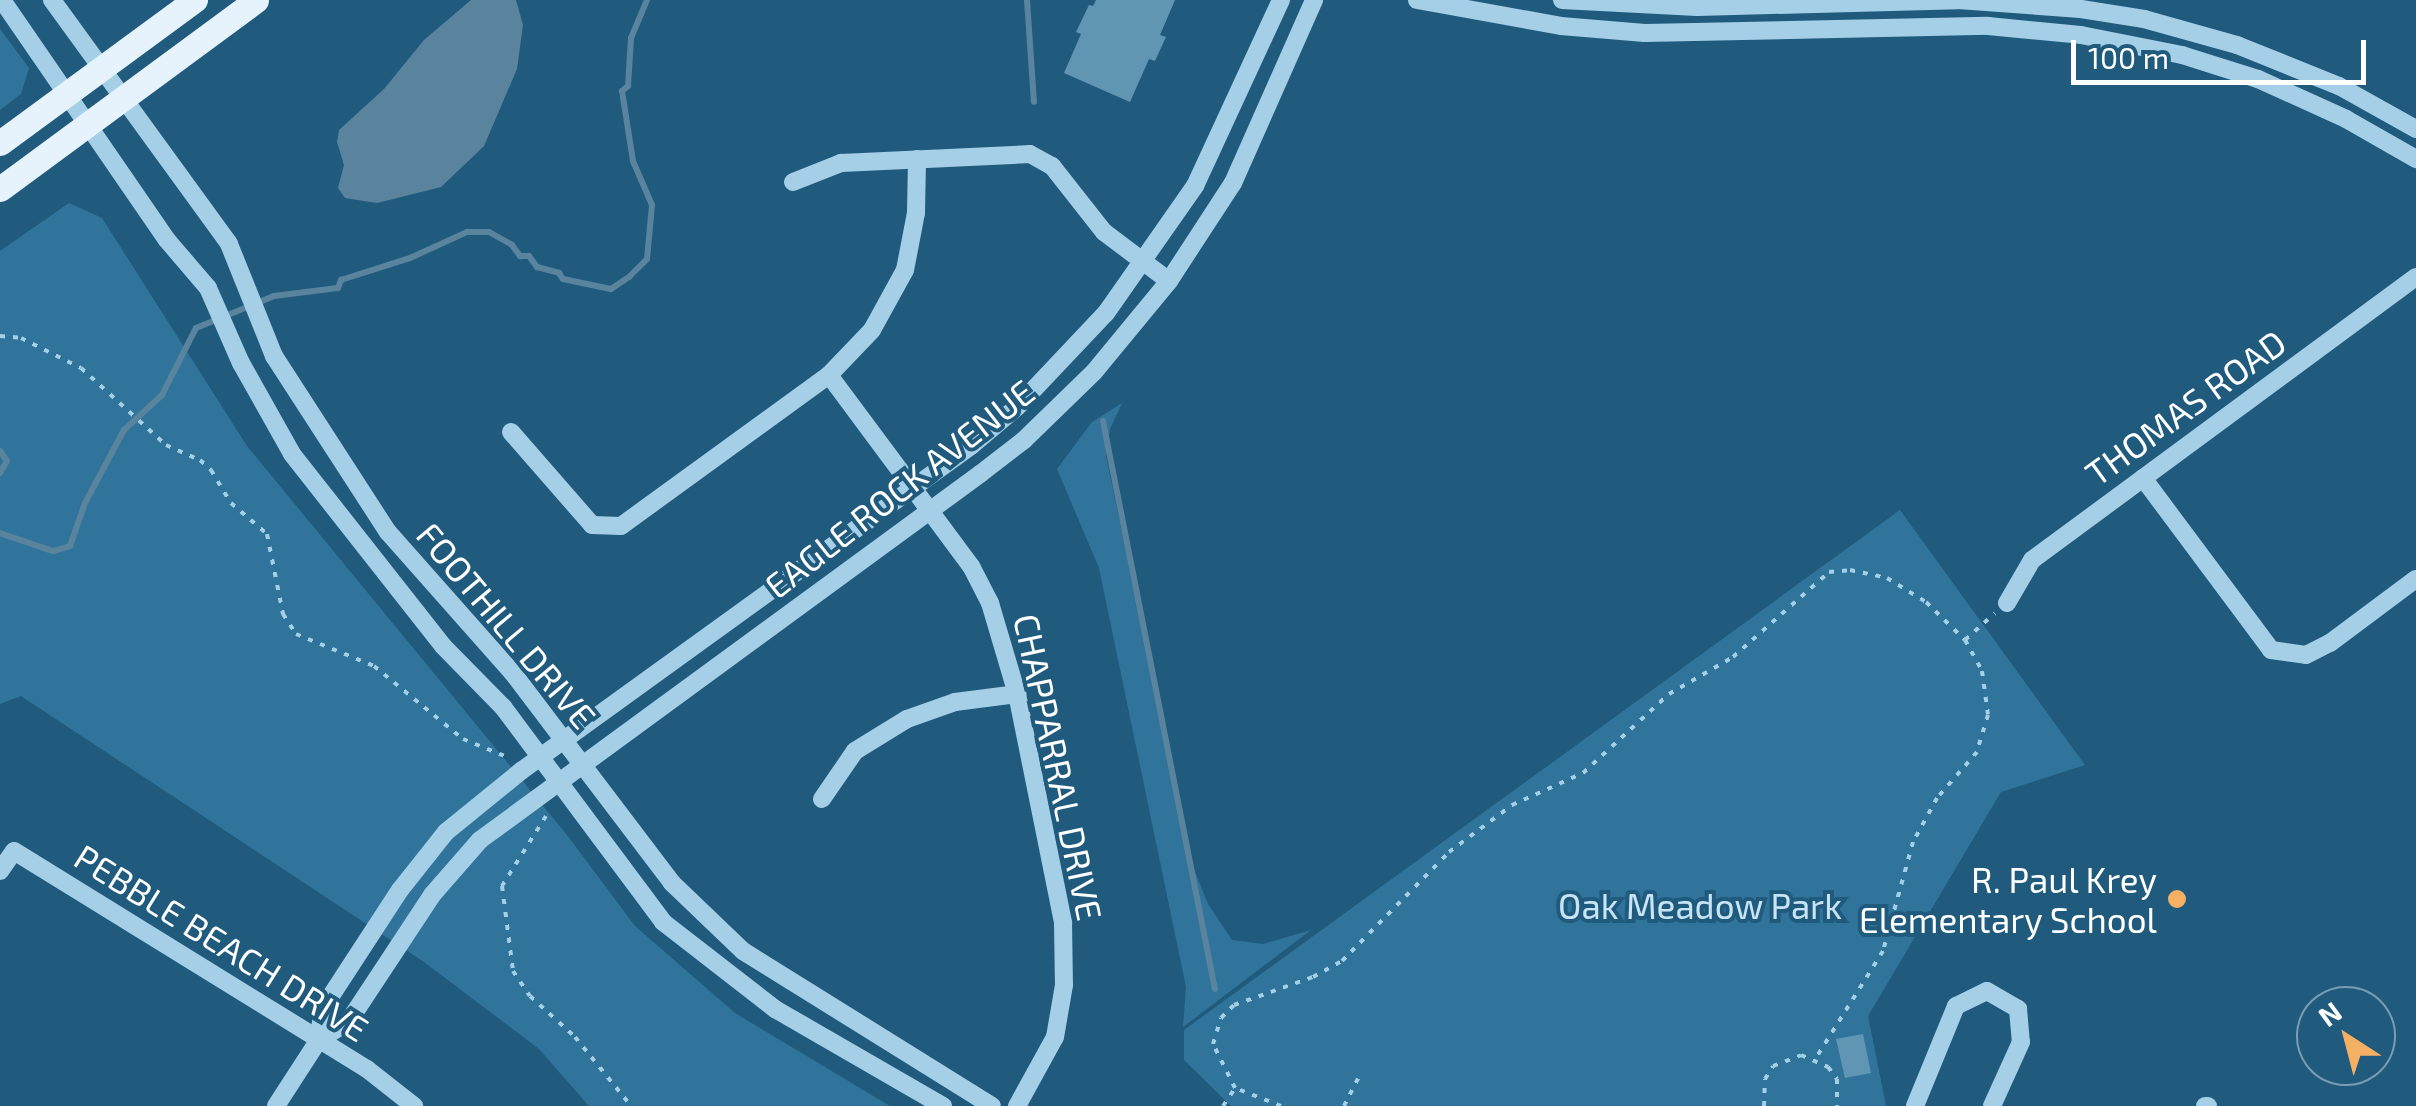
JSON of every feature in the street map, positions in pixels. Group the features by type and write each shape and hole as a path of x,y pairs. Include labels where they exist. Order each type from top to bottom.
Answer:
{"main road":[{"path":"0,143 195,0"},
{"path":"0,188 256,0"}],"street":[{"name":"FOOTHILL DRIVE","path":"2,0 167,240 208,288 241,363 292,454 443,646 503,706 663,922 775,1009 943,1106"},
{"name":"FOOTHILL DRIVE","path":"52,0 229,244 274,356 388,532 512,672 672,883 743,951 992,1106"},
{"name":"EAGLE ROCK AVENUE","path":"318,1041 323,1008 422,858 473,808 914,487 1017,407 1106,313 1145,263 1221,138 1281,0"},
{"name":"EAGLE ROCK AVENUE","path":"318,1041 349,1021 454,868 480,840 1024,440 1056,411 1169,281 1233,183 1314,0"},
{"path":"1417,0 1561,26 1645,33 1988,26 2080,35 2182,55 2258,79 2346,118 2416,159"},
{"path":"1562,0 1637,7 1958,0 2081,9 2144,19 2238,45 2339,86 2416,128"},
{"path":"793,182 842,163 1009,152 1043,158 1088,217 1169,281"},
{"path":"511,432 592,525 621,526 829,375 872,330 906,270 916,212 917,159"},
{"name":"THOMAS ROAD","path":"2007,603 2032,560 2416,277"},
{"name":"CHAPPARRAL DRIVE","path":"829,375 971,566 990,602 1017,694 1063,923 1064,986 1055,1037 1017,1106"},
{"path":"2143,478 2271,650 2306,655 2330,643 2416,579"},
{"path":"822,799 856,751 907,719 955,702 1017,694"},
{"name":"PEBBLE BEACH DRIVE","path":"0,871 14,852 366,1070 414,1106"},
{"path":"1915,1106 1956,1006 1987,991 2018,1009 2021,1042 1992,1106"},
{"path":"276,1106 318,1041"}],"path":[{"path":"0,336 22,338 81,368 118,397 172,450 205,464 230,503 263,528 273,548 281,606 291,630 374,666 463,739 509,758 521,771"},
{"path":"1282,1106 1235,1088 1213,1044 1220,1018 1234,1006 1313,977 1342,961 1450,852 1512,805 1582,773 1668,694 1700,680 1747,646 1829,572 1850,570 1887,578 1926,602 1965,640 1982,671 1988,715 1978,752 1929,812 1913,842 1884,951 1816,1058"},
{"path":"1965,640 2007,603"},
{"path":"538,795 548,807 543,826 510,868 502,886 514,971 530,996 574,1037 631,1106"},
{"path":"1764,1106 1764,1079 1773,1066 1801,1055 1816,1058 1837,1079 1837,1106"},
{"path":"1344,1106 1358,1078"},
{"path":"1223,1106 1235,1088"}],"green space":[{"path":"0,29 29,68 21,94 0,110"},
{"path":"69,203 102,218 247,446 567,835 635,926 735,1013 890,1106 589,1106 539,1049 424,962 21,696 0,704 0,251"},
{"path":"1122,403 1110,429 1106,456 1189,857 1208,904 1232,940 1263,944 1311,930 1183,1027 1186,987 1099,568 1057,469 1092,422"},
{"name":"Oak Meadow Park","path":"1900,510 2085,765 2001,792 1868,1016 1886,1106 1231,1106 1184,1060 1184,1030"}],"shaded area":[{"path":"471,0 516,0 523,25 517,69 484,146 441,187 377,203 345,198 338,188 344,165 337,142 339,130 384,89 424,40"}],"building":[{"path":"1096,0 1175,0 1160,35 1166,37 1155,61 1149,59 1130,102 1064,73 1081,34 1076,32 1089,5 1093,6"},
{"path":"1863,1034 1871,1073 1845,1078 1836,1039"}],"waterway":[{"path":"0,533 53,551 70,546 85,503 124,430 162,395 196,328 274,296 338,288 341,280 410,258 467,232 489,232 512,245 520,256 529,256 537,267 559,273 563,279 611,289 629,277 647,259 652,205 633,161 622,91 628,86 631,38 647,0"},
{"path":"1027,0 1034,102"},
{"path":"1103,421 1215,989"},
{"path":"0,451 7,461 0,473"}],"place":[{"name":"R. Paul Krey Elementary School","path":"2177,899"}]}
